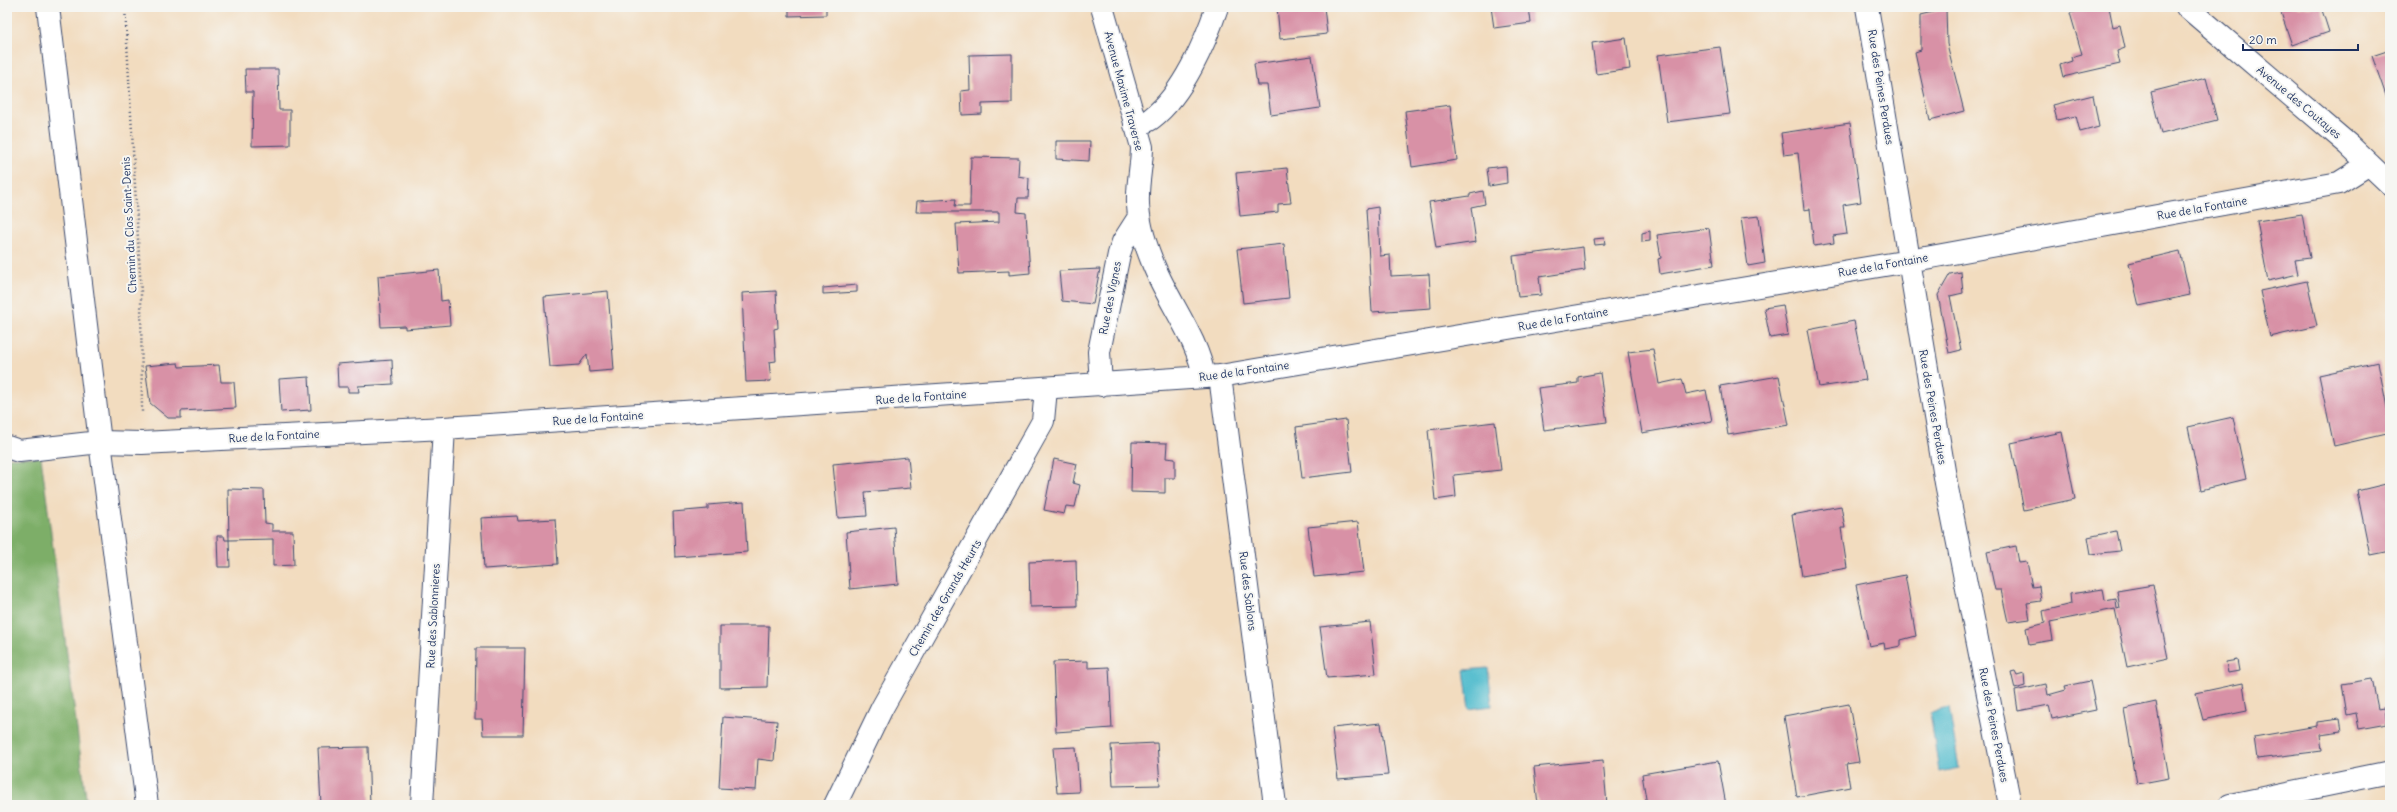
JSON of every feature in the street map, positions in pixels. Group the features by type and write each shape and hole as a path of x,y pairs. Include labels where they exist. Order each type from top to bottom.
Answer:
{"street":[{"path":"48,7 100,442 147,805"},
{"name":"Avenue Maxime Traverse","path":"1102,7 1136,125 1142,154 1138,195 1139,217 1152,261 1199,358 1212,377"},
{"path":"1136,125 1151,119 1164,108 1177,91 1200,50 1217,7"},
{"name":"Rue des Peines Perdues","path":"1867,7 1946,484 2010,805"},
{"name":"Avenue des Coutayes","path":"2186,7 2390,184"},
{"name":"Rue de la Fontaine","path":"7,448 19,451 100,442 142,443 444,428 1212,377 1909,261 2339,183 2368,164"},
{"name":"Rue des Vignes","path":"1101,385 1099,352 1119,254 1123,242 1139,217"},
{"name":"Rue des Sablons","path":"1212,377 1275,805"},
{"name":"Chemin des Grands Heurts","path":"835,805 882,708 1043,421 1046,389"},
{"name":"Rue des Sablonnieres","path":"422,805 444,428"},
{"path":"2230,805 2390,772"}],"path":[{"name":"Chemin du Clos Saint-Denis","path":"125,7 141,292 142,443"}],"green space":[{"path":"41,457 87,805 7,805 7,458"}],"water":[{"path":"1488,668 1492,706 1469,709 1464,670"},
{"path":"1949,708 1959,768 1939,772 1930,712"}],"building":[{"path":"789,7 826,7 826,15 789,16"},
{"path":"1277,7 1324,7 1327,34 1280,39"},
{"path":"1491,7 1529,7 1531,23 1494,28"},
{"path":"2095,7 2109,7 2113,27 2120,25 2125,48 2117,51 2120,64 2063,77 2060,65 2072,61 2071,57 2082,54 2070,13"},
{"path":"2279,7 2321,7 2329,32 2292,45"},
{"path":"1946,9 1947,44 1964,111 1930,120 1915,52 1921,50 1921,15"},
{"path":"1626,38 1630,69 1596,74 1592,43"},
{"path":"1720,47 1730,114 1667,122 1658,55"},
{"path":"2390,50 2390,107 2372,56"},
{"path":"1012,54 1012,103 982,104 982,114 962,115 961,91 970,90 969,55"},
{"path":"1312,56 1320,108 1271,115 1267,85 1257,85 1254,64"},
{"path":"245,69 278,69 279,110 290,110 290,145 252,146 253,92 246,92"},
{"path":"2206,78 2217,120 2161,134 2151,92"},
{"path":"2093,95 2099,127 2080,132 2076,116 2057,120 2053,105"},
{"path":"1450,105 1457,160 1412,167 1405,111"},
{"path":"1850,123 1861,202 1843,205 1847,234 1833,236 1834,243 1814,246 1810,209 1804,210 1798,153 1784,155 1781,133"},
{"path":"1056,141 1090,141 1089,161 1056,159"},
{"path":"971,157 1019,158 1018,176 1029,178 1028,198 1018,198 1017,212 1026,213 1030,273 1009,275 1009,271 959,273 956,224 999,222 999,212 916,212 917,201 956,199 955,206 970,206"},
{"path":"1506,166 1507,183 1489,186 1487,168"},
{"path":"1287,168 1291,203 1278,204 1278,212 1240,216 1236,173"},
{"path":"1483,191 1485,204 1471,207 1476,242 1436,248 1429,202 1470,196 1470,194"},
{"path":"1378,207 1380,256 1390,255 1391,276 1429,274 1431,308 1372,312 1366,209"},
{"path":"2302,214 2310,258 2295,260 2298,274 2268,281 2257,221"},
{"path":"1759,216 1765,263 1748,266 1741,218"},
{"path":"1709,228 1714,265 1660,274 1658,259 1661,258 1657,235"},
{"path":"1650,231 1650,241 1642,242 1642,233"},
{"path":"1604,238 1605,244 1595,245 1594,239"},
{"path":"1284,244 1289,298 1243,303 1237,249"},
{"path":"1583,247 1585,270 1539,277 1541,295 1518,297 1513,256"},
{"path":"2180,251 2190,295 2139,306 2129,263"},
{"path":"1100,269 1093,304 1062,301 1059,271"},
{"path":"439,270 441,301 448,300 450,325 405,329 405,326 381,327 378,276"},
{"path":"1961,272 1963,293 1950,296 1961,350 1949,353 1938,295 1950,274"},
{"path":"2307,281 2317,326 2270,337 2260,291"},
{"path":"857,285 857,292 823,294 823,288"},
{"path":"608,291 614,370 589,372 587,354 579,365 550,367 544,297"},
{"path":"776,291 778,328 774,329 776,361 769,362 771,381 746,382 742,293"},
{"path":"1783,305 1788,335 1770,338 1764,308"},
{"path":"1854,321 1866,380 1819,387 1808,330"},
{"path":"1653,349 1659,384 1682,379 1686,394 1706,390 1712,421 1642,433 1628,352"},
{"path":"392,360 393,384 358,386 359,392 348,392 348,387 338,387 337,364"},
{"path":"2378,362 2390,423 2390,433 2334,446 2319,375"},
{"path":"178,363 179,367 219,365 221,382 234,382 236,408 181,411 181,418 168,418 150,403 145,366"},
{"path":"1600,373 1607,422 1544,430 1538,388 1578,383 1578,377"},
{"path":"1779,376 1789,425 1728,435 1720,386"},
{"path":"309,377 311,410 281,412 279,379"},
{"path":"2233,417 2246,479 2201,490 2188,427"},
{"path":"1346,420 1352,472 1302,478 1296,427"},
{"path":"1495,422 1501,470 1454,475 1456,497 1435,500 1428,430"},
{"path":"2062,432 2075,499 2024,510 2011,443"},
{"path":"1132,442 1167,443 1166,458 1175,459 1175,478 1165,478 1165,493 1131,492"},
{"path":"908,457 911,488 865,492 867,516 838,518 833,464"},
{"path":"1054,459 1077,464 1073,483 1080,485 1075,507 1066,506 1064,514 1044,510"},
{"path":"2390,483 2390,551 2370,555 2357,491"},
{"path":"228,489 264,490 265,523 272,524 272,531 293,531 294,565 273,566 273,539 229,540"},
{"path":"744,502 747,552 675,557 673,512 708,509 708,505"},
{"path":"1841,506 1845,528 1841,528 1847,568 1802,576 1792,515"},
{"path":"517,516 518,521 555,519 558,564 484,569 481,518"},
{"path":"1358,522 1364,572 1314,577 1308,527"},
{"path":"894,527 898,584 850,589 846,532"},
{"path":"2116,531 2120,551 2091,554 2088,537"},
{"path":"217,536 224,536 225,540 229,540 230,567 218,567"},
{"path":"2016,546 2019,563 2027,562 2032,587 2039,586 2041,601 2027,603 2030,619 2008,622 2001,590 1995,590 1987,552"},
{"path":"1076,560 1077,606 1030,607 1029,562"},
{"path":"1905,575 1916,636 1901,640 1901,646 1885,649 1884,643 1869,646 1856,585"},
{"path":"2153,585 2168,658 2127,667 2115,609 2050,622 2053,640 2029,644 2026,628 2045,623 2043,611 2071,604 2070,594 2103,589 2105,601 2116,599 2117,609 2120,608 2117,591"},
{"path":"1370,622 1376,674 1327,678 1320,627"},
{"path":"720,626 769,626 767,687 720,688"},
{"path":"476,648 525,648 523,735 483,735 482,719 475,719"},
{"path":"2237,660 2239,671 2228,673 2226,662"},
{"path":"1088,661 1088,668 1109,667 1112,728 1056,732 1053,662"},
{"path":"2015,671 2017,675 2024,673 2025,686 2015,689 2011,672"},
{"path":"2372,679 2378,709 2385,708 2387,724 2359,729 2356,713 2347,715 2342,684"},
{"path":"2090,681 2096,710 2052,719 2049,705 2018,711 2015,691 2046,684 2048,695 2066,690 2065,686"},
{"path":"2243,683 2247,711 2203,720 2196,693"},
{"path":"2156,702 2169,778 2137,784 2124,709"},
{"path":"1849,704 1859,762 1846,764 1850,787 1797,797 1784,716"},
{"path":"723,717 777,721 774,761 758,759 756,790 719,788"},
{"path":"2340,719 2342,731 2320,734 2322,751 2257,759 2254,737 2317,726 2317,722"},
{"path":"1381,723 1388,775 1338,779 1332,728"},
{"path":"1157,743 1160,785 1113,786 1111,745"},
{"path":"368,747 370,805 321,805 318,748"},
{"path":"1076,747 1079,792 1057,793 1053,748"},
{"path":"1603,760 1607,805 1538,805 1534,767"},
{"path":"1718,761 1726,805 1647,805 1642,774"}]}
